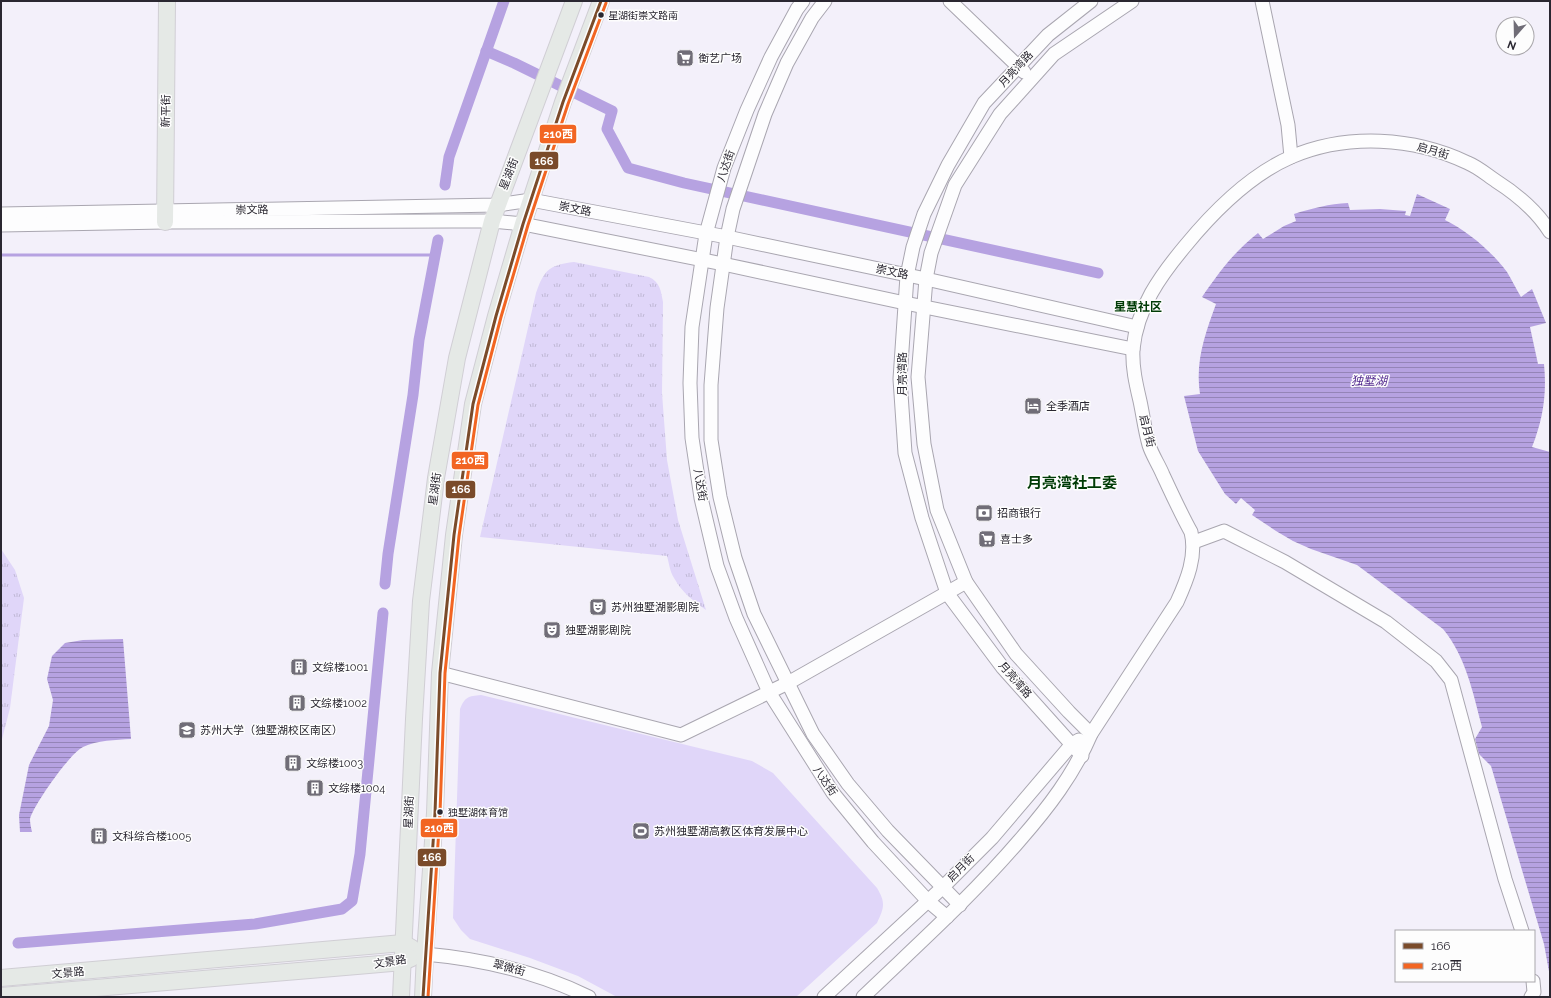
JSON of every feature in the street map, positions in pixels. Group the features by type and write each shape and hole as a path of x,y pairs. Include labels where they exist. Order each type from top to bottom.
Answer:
{"main road":[{"name":"新平街","path":"165,216 167,1"},
{"name":"星湖街","path":"401,997 421,601 436,478 457,358 492,221 574,1"},
{"path":"423,997 435,813 440,673 454,535 473,404 496,316 523,224 563,102 601,1"},
{"name":"文景路","path":"1,978 403,943 425,954"},
{"name":"文景路","path":"1,996 403,962 425,954"}],"street":[{"name":"八达街","path":"803,1 797,9 772,57 747,110 724,168 706,234 692,335 690,383 692,438 701,498 717,566 736,618 769,692 833,793 873,842 928,901 947,917"},
{"name":"八达街","path":"825,1 812,18 787,63 765,114 733,209 727,237 717,308 711,385 711,440 720,497 735,558 754,614 813,734 848,784 888,832 960,905"},
{"path":"950,1 1032,79"},
{"name":"月亮湾路","path":"1082,756 1003,668 947,593 922,518 905,453 900,379 907,276 913,247 924,214 948,165 984,103 1048,35 1091,1"},
{"name":"月亮湾路","path":"1091,734 1016,654 966,582 937,510 924,444 918,377 926,279 931,253 955,185 1000,114 1054,54 1132,1"},
{"path":"1262,1 1288,125 1291,157"},
{"name":"启月街","path":"863,997 960,905 1047,809 1082,756 1091,734 1177,602 1187,579 1194,542 1191,532 1149,446 1133,369 1134,349 1137,327 1147,299 1167,267 1204,223 1236,194 1264,172 1291,157 1315,149 1343,143 1376,141 1407,143 1442,152 1470,163 1518,196 1541,218 1550,232"},
{"name":"崇文路","path":"1,225 165,216 497,205 531,200 727,237 926,279 1137,327"},
{"name":"崇文路","path":"1,214 405,221 492,221 523,224 1134,349"},
{"path":"1194,542 1224,531 1285,562 1386,622 1436,661 1451,680 1505,879 1522,930"},
{"path":"440,673 681,734 788,683 966,582"},
{"name":"启月街","path":"824,997 942,888 992,838 1072,744 1091,734"},
{"name":"翠微街","path":"425,954 466,958 506,967 546,979 589,997"},
{"path":"1531,997 1534,992 1533,982"}],"green space":[{"path":"574,262 649,277 656,281 662,294 662,393 667,460 678,520 706,610 688,596 677,583 672,573 667,556 480,537 536,293 542,279 549,270 559,265"},
{"path":"1,549 15,570 24,598 10,708 1,743"},
{"name":"苏州独墅湖高教区体育发展中心","path":"481,695 752,761 773,773 877,888 882,898 883,906 877,923 796,997 617,997 578,976 530,958 470,939 461,930 453,918 460,709 465,700 468,698"}],"water":[{"name":"独墅湖","path":"1417,194 1450,209 1445,220 1471,236 1494,257 1507,272 1521,297 1532,289 1546,323 1530,327 1538,364 1544,364 1545,375 1543,406 1539,426 1532,447 1550,452 1550,977 1544,944 1491,766 1479,754 1475,739 1482,727 1472,688 1458,651 1443,629 1357,565 1293,541 1252,515 1255,510 1241,498 1236,504 1225,494 1198,451 1184,396 1200,394 1200,359 1208,326 1216,304 1202,297 1227,263 1249,240 1258,233 1263,239 1284,226 1296,221 1294,214 1334,204 1348,203 1350,210 1380,209 1406,211 1405,215 1410,216"},
{"path":"123,639 131,739 94,743 77,751 53,780 33,812 30,819 32,832 20,832 19,815 29,765 49,726 53,700 47,679 52,656 65,643 83,640"}],"waterway":[{"path":"445,185 449,157 504,1"},
{"path":"486,51 514,63 612,111 607,129 628,168 684,183 1098,273"},
{"path":"385,584 388,554 413,395 419,340 438,240"},
{"path":"1,255 436,255"},
{"path":"18,943 255,924 342,909 352,901 360,854 383,613"}],"transit line":[{"name":"166","path":"423,997 435,813 440,673 454,535 473,404 496,316 523,224 563,102 601,1"},
{"name":"210西","path":"428,997 440,813 445,673 459,536 478,405 501,317 528,225 568,104 606,3"}],"place":[{"name":"星湖街崇文路南","path":"601,15"},
{"name":"衡艺广场","path":"685,58"},
{"name":"全季酒店","path":"1033,406"},
{"name":"招商银行","path":"984,513"},
{"name":"喜士多","path":"987,539"},
{"name":"苏州独墅湖影剧院","path":"598,607"},
{"name":"独墅湖影剧院","path":"552,630"},
{"name":"文综楼1001","path":"299,667"},
{"name":"文综楼1002","path":"297,703"},
{"name":"苏州大学（独墅湖校区南区）","path":"187,730"},
{"name":"文综楼1003","path":"293,763"},
{"name":"文综楼1004","path":"315,788"},
{"name":"独墅湖体育馆","path":"440,812"},
{"name":"苏州独墅湖高教区体育发展中心","path":"641,831"},
{"name":"文科综合楼1005","path":"99,836"}],"district":[{"name":"星慧社区","path":"1138,307"},
{"name":"月亮湾社工委","path":"1072,483"}]}
